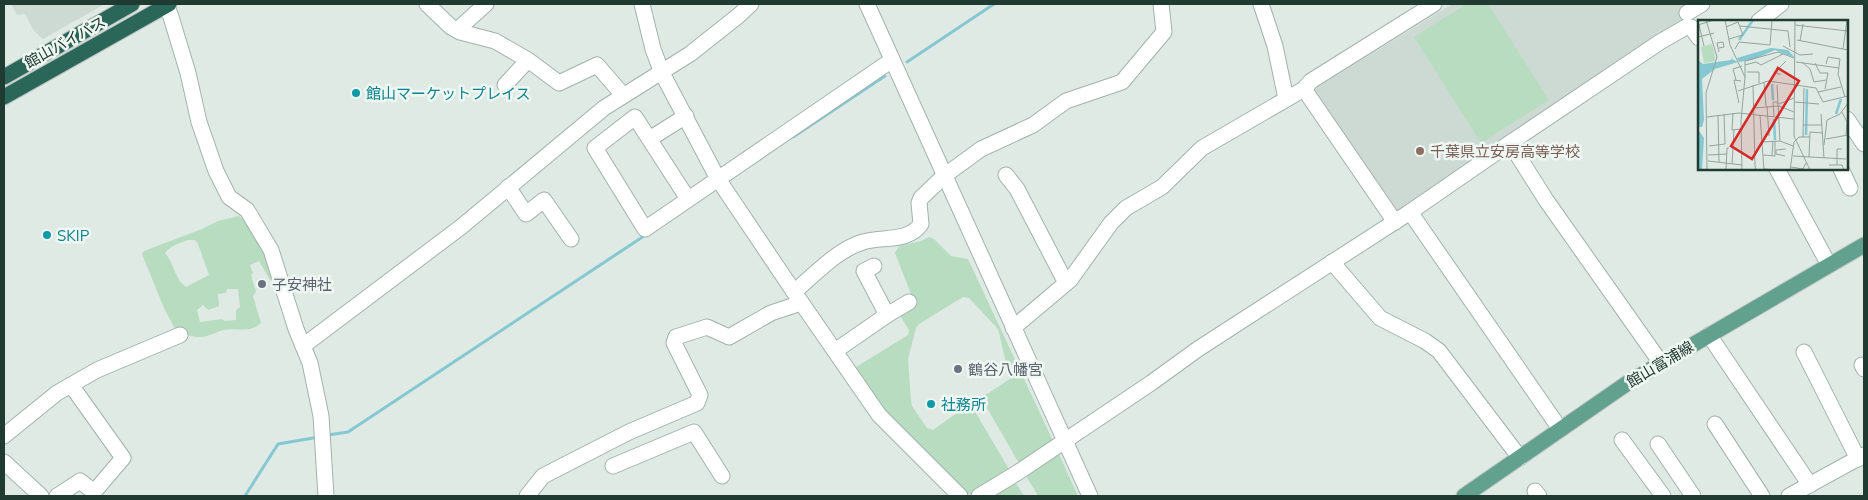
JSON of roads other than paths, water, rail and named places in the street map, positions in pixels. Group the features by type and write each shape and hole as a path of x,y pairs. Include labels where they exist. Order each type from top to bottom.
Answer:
{"highway":[{"name":"館山バイパス","path":"4,76 132,4"},
{"name":"館山バイパス","path":"4,97 167,4"}],"main road":[{"name":"館山富浦線","path":"1464,496 1629,382 1864,245"}],"street":[{"path":"167,4 188,73 199,122 216,170 229,197 247,210 272,250 296,329 304,346 318,398 326,496"},
{"path":"427,4 451,27 495,41 528,60 559,83 597,65 622,95"},
{"path":"457,30 486,4"},
{"path":"642,4 652,49 662,73 720,183 879,415 960,496"},
{"path":"304,346 461,226 604,108 690,54 738,16 750,4"},
{"path":"866,4 1090,496"},
{"path":"527,496 543,476 629,432 697,403 700,395 674,343 676,337 707,327 729,337 771,313 797,298 848,248 862,242 904,235 918,228 921,224 919,203 921,198 944,176 982,149 1033,125 1066,101 1122,82 1164,32 1161,4"},
{"path":"1261,4 1275,46 1286,99"},
{"path":"1013,328 1066,283 1110,223 1126,208 1162,187 1202,148 1304,89 1311,81 1434,4"},
{"path":"1687,13 1702,4"},
{"path":"1760,20 1775,5 1782,20"},
{"path":"979,496 1151,383 1198,348 1410,212 1660,42 1686,27 1692,27 1698,36"},
{"path":"505,86 528,60"},
{"path":"688,199 651,138 635,117 595,148 645,229 688,199 720,183 892,60"},
{"path":"1304,89 1395,222"},
{"path":"651,138 686,116"},
{"path":"1849,126 1864,144"},
{"path":"1510,143 1546,200 1661,363"},
{"path":"1778,170 1829,265"},
{"path":"1841,170 1850,188"},
{"path":"1006,175 1017,189 1066,283"},
{"path":"508,188 526,214 544,200 571,239"},
{"path":"1410,212 1560,429"},
{"path":"1332,262 1380,318 1425,341 1439,351 1520,458"},
{"path":"874,266 864,271 887,315"},
{"path":"835,352 887,315 909,302"},
{"path":"4,436 57,393 97,370 180,335"},
{"path":"1709,336 1810,484"},
{"path":"1789,496 1861,457 1804,352"},
{"path":"57,496 80,481 94,492 123,458 71,385"},
{"path":"1715,424 1762,496"},
{"path":"613,466 694,432 722,476"},
{"path":"1622,440 1663,496"},
{"path":"1658,444 1693,496"},
{"path":"4,462 38,495"}],"waterway":[{"path":"907,62 994,4"},
{"path":"793,137 885,76"},
{"path":"328,435 348,432 647,234"},
{"path":"245,496 278,444 319,437"}],"place":[{"name":"館山マーケットプレイス","path":"356,93"},
{"name":"千葉県立安房高等学校","path":"1420,151"},
{"name":"SKIP","path":"47,235"},
{"name":"子安神社","path":"262,284"},
{"name":"鶴谷八幡宮","path":"958,369"},
{"name":"社務所","path":"931,404"}]}
